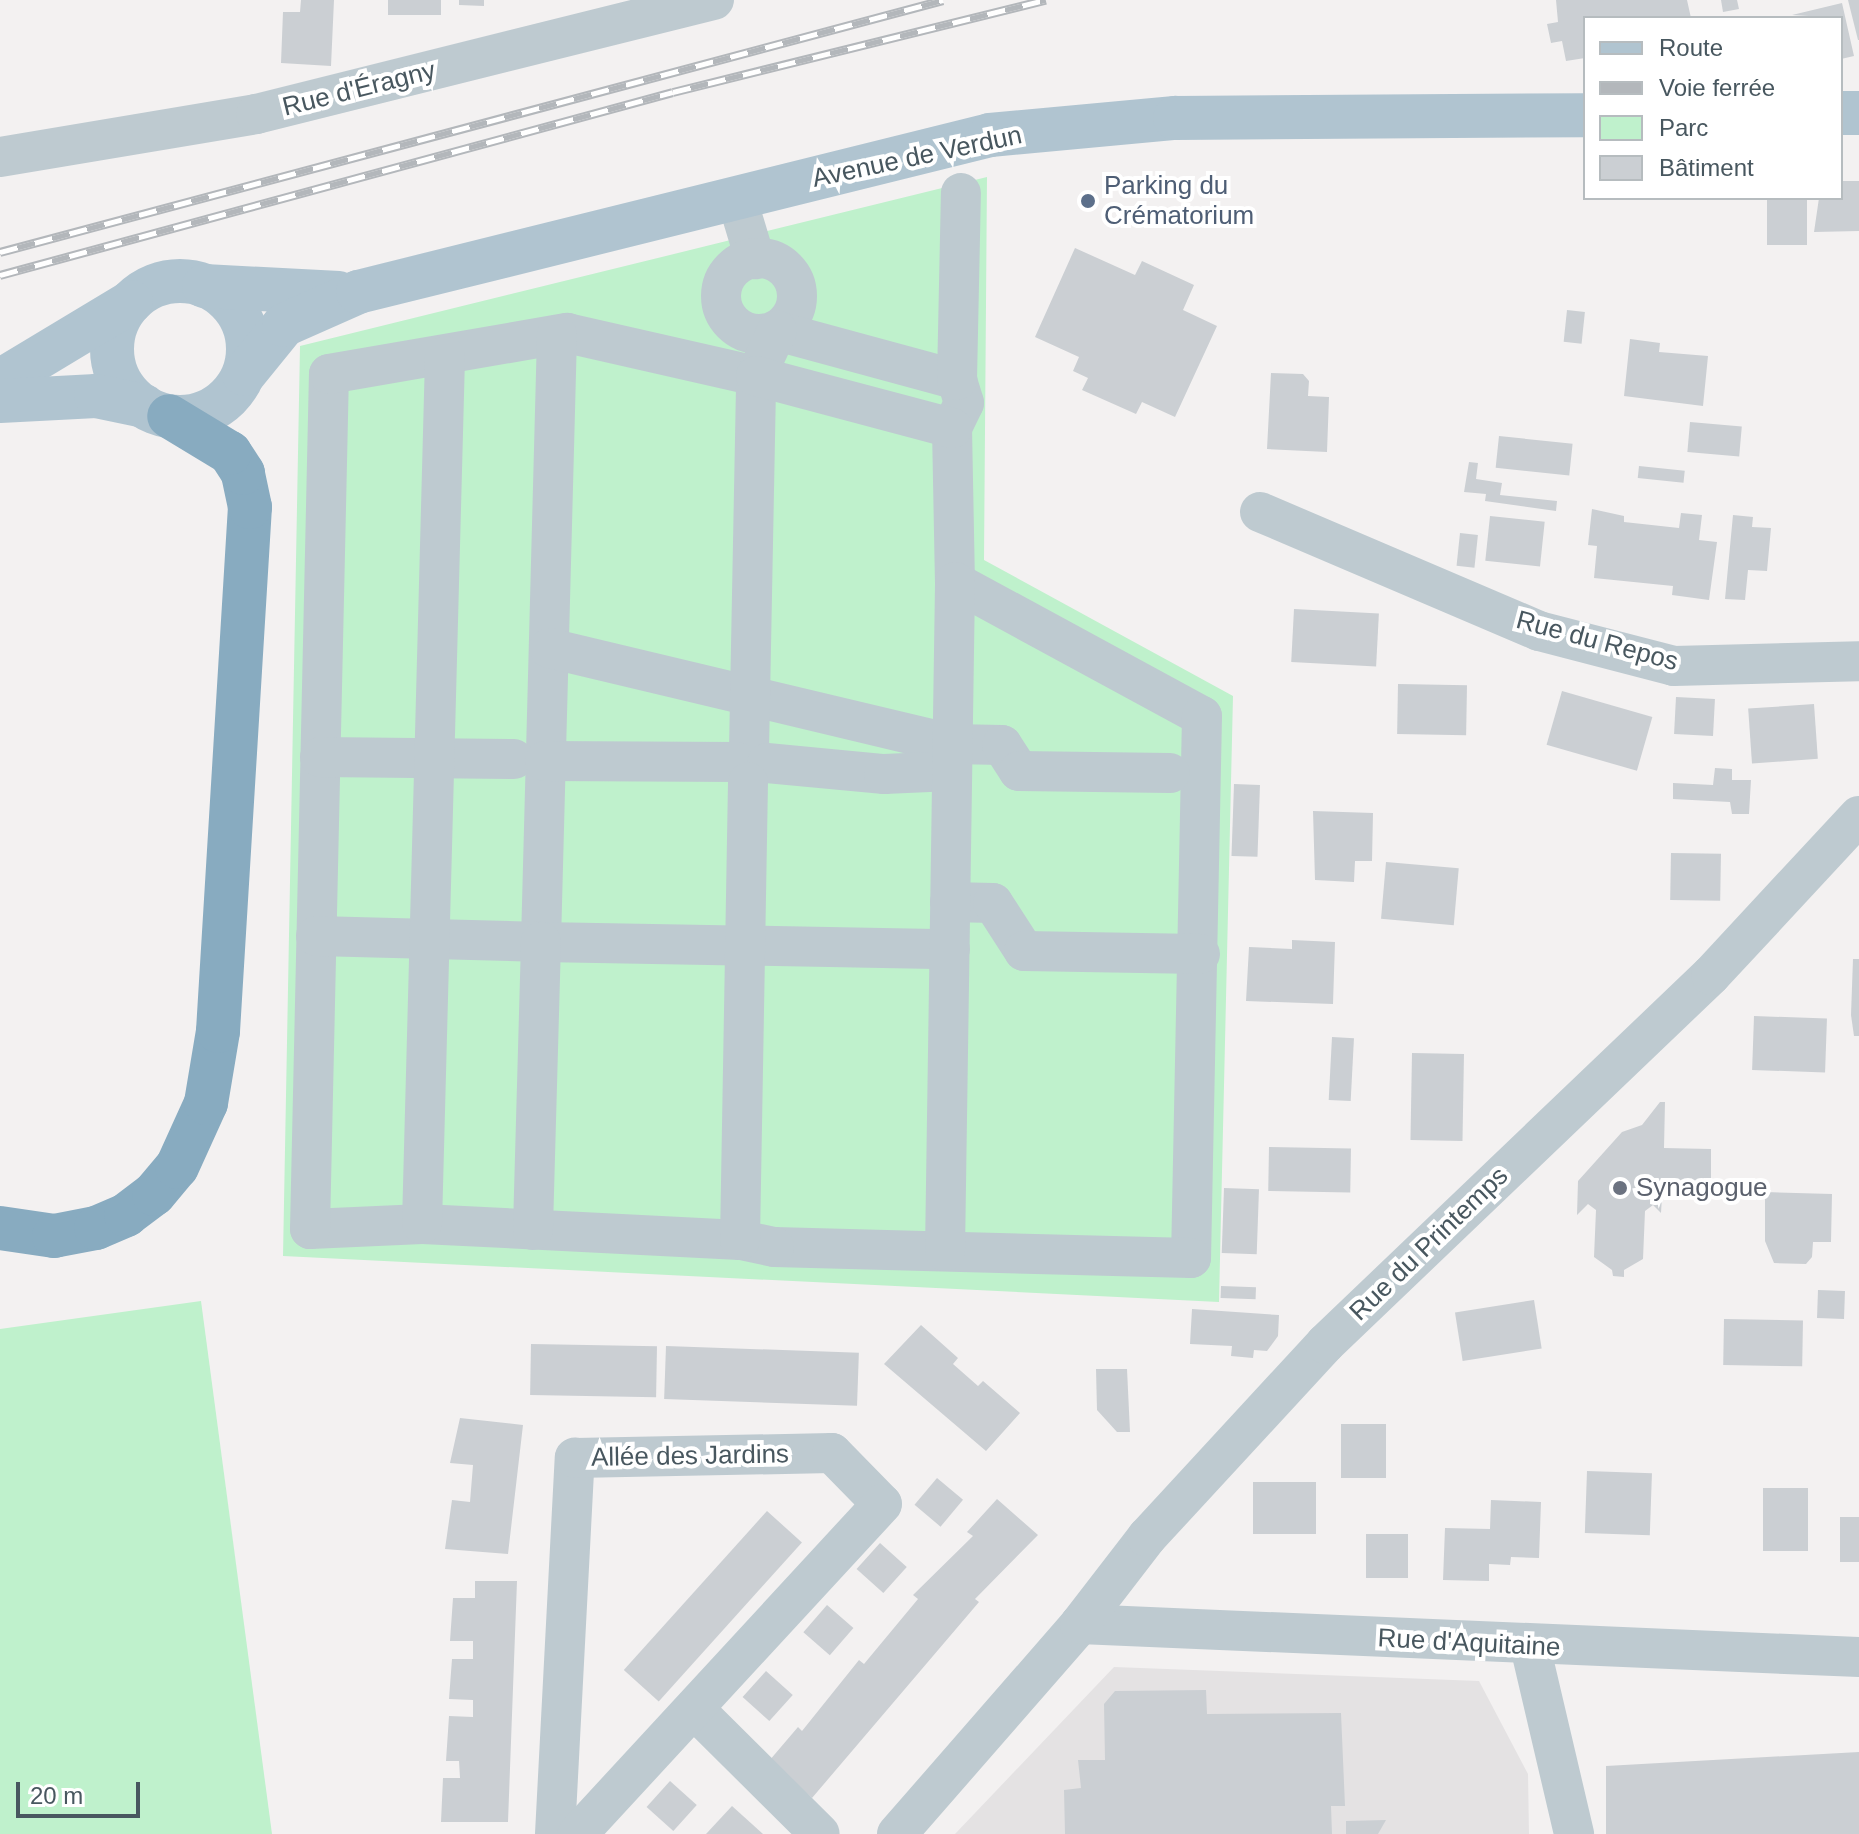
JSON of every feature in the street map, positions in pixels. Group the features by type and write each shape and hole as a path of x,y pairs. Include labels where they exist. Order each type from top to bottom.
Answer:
{"highway":[{"path":"0,1228 54,1236 96,1228 126,1215 154,1194 177,1167 206,1103 218,1031 250,507 243,473 230,453 156,411"}],"main road":[{"name":"Avenue de Verdun","path":"244,374 284,325 358,292 990,135 1175,118 1583,115"},
{"path":"0,381 165,283 204,286 227,300 242,322 248,348 244,374 229,397 208,412 156,411 96,396 0,401"},
{"name":"Avenue de Verdun","path":"204,286 282,294 358,292"},
{"path":"131,302 117,324 112,351 124,388 156,411"}],"street":[{"name":"Rue d'Éragny","path":"0,157 256,114 714,0"},
{"path":"945,1251 955,582 952,428 964,403 957,380 961,193"},
{"path":"737,199 755,259"},
{"path":"740,1240 756,376 777,331 797,308 794,277 770,258 740,261 720,284 723,315 747,334 777,331 957,380"},
{"path":"952,428 756,376 567,333 329,374 310,1229 422,1224 740,1240 774,1247 1191,1258 1200,954 1202,716 955,582"},
{"path":"533,1230 541,942 530,760 549,648 557,335"},
{"path":"422,1224 445,356"},
{"name":"Rue du Repos","path":"1260,512 1539,631 1674,666 1859,661"},
{"path":"549,648 749,695 952,757"},
{"path":"320,757 750,765 884,774 1002,745 1019,771 1170,773"},
{"name":"Rue du Printemps","path":"897,1834 1022,1693 1147,1537 1325,1344 1711,975 1859,816"},
{"path":"950,902 993,903 1024,951 1200,954"},
{"path":"316,936 950,949"},
{"name":"Allée des Jardins","path":"555,1834 575,1458 832,1453 882,1504 577,1834"},
{"name":"Rue d'Aquitaine","path":"1080,1624 1530,1646 1859,1657"},
{"path":"1530,1646 1574,1834"},
{"path":"694,1709 820,1834"}],"shaded area":[{"path":"1114,1667 1479,1681 1528,1774 1529,1834 955,1834"}],"green space":[{"path":"987,177 984,560 1233,696 1219,1302 283,1256 300,346"},
{"path":"201,1301 272,1834 0,1834 0,1329"}],"building":[{"path":"301,0 334,0 331,66 281,63 283,12 300,12"},
{"path":"388,0 441,0 441,15 388,15"},
{"path":"459,0 484,0 484,6 459,5"},
{"path":"1556,0 1687,0 1691,16 1583,16 1583,58 1566,61 1562,41 1551,43 1547,24 1558,22"},
{"path":"1721,0 1737,0 1739,9 1723,12"},
{"path":"1848,0 1859,0 1859,40 1858,40"},
{"path":"1842,3 1854,56 1843,59 1843,16 1792,15"},
{"path":"1843,181 1859,181 1859,231 1814,232 1819,200 1843,200"},
{"path":"1767,200 1807,200 1807,245 1767,245"},
{"path":"1075,248 1135,275 1142,261 1194,285 1183,310 1217,326 1175,417 1142,402 1136,414 1082,390 1088,378 1073,371 1079,357 1035,337"},
{"path":"1567,310 1585,312 1582,344 1564,342"},
{"path":"1630,339 1660,343 1659,352 1708,356 1703,406 1624,396"},
{"path":"1271,373 1303,374 1309,381 1308,396 1329,397 1327,452 1267,449"},
{"path":"1690,422 1742,427 1739,456 1687,452"},
{"path":"1499,436 1573,444 1569,476 1496,468"},
{"path":"1469,462 1478,463 1476,479 1502,483 1500,495 1557,501 1556,511 1485,501 1486,494 1464,492"},
{"path":"1639,466 1685,471 1683,483 1638,478"},
{"path":"1592,509 1624,516 1624,522 1679,528 1681,513 1702,515 1699,540 1717,542 1709,600 1672,595 1673,586 1594,578 1597,546 1588,545"},
{"path":"1733,515 1753,517 1752,527 1771,528 1767,571 1748,570 1745,600 1725,599"},
{"path":"1490,516 1545,522 1540,567 1485,561"},
{"path":"1460,533 1478,535 1474,568 1457,566"},
{"path":"1294,609 1379,613 1376,666 1291,662"},
{"path":"1398,684 1467,685 1466,735 1397,734"},
{"path":"1562,691 1652,717 1637,771 1547,745"},
{"path":"1676,697 1715,699 1713,736 1674,734"},
{"path":"1814,704 1818,759 1752,763 1748,709"},
{"path":"1715,768 1732,769 1732,780 1751,780 1749,814 1732,814 1730,802 1673,799 1673,783 1713,785"},
{"path":"1234,784 1260,785 1257,857 1231,856"},
{"path":"1313,811 1373,813 1372,861 1355,861 1354,882 1315,880"},
{"path":"1671,853 1721,854 1720,901 1670,900"},
{"path":"1386,862 1459,868 1454,925 1381,919"},
{"path":"1292,940 1335,942 1333,1004 1246,1001 1249,947 1292,949"},
{"path":"1853,959 1859,959 1859,1036 1854,1036 1851,1015"},
{"path":"1754,1016 1827,1019 1825,1073 1752,1070"},
{"path":"1332,1037 1354,1038 1351,1101 1329,1100"},
{"path":"1412,1053 1464,1054 1462,1141 1410,1140"},
{"name":"Synagogue","path":"1660,1102 1665,1102 1664,1148 1711,1149 1711,1197 1662,1196 1661,1213 1653,1205 1645,1211 1643,1259 1624,1270 1624,1277 1613,1276 1612,1270 1594,1257 1596,1210 1588,1204 1577,1215 1578,1181 1622,1132 1642,1125"},
{"path":"1269,1147 1351,1148 1350,1192 1268,1191"},
{"path":"1224,1188 1259,1189 1257,1254 1222,1253"},
{"path":"1765,1192 1832,1194 1831,1242 1813,1242 1812,1257 1806,1264 1774,1263 1765,1241"},
{"path":"1221,1286 1256,1287 1256,1299 1221,1298"},
{"path":"1818,1290 1845,1291 1844,1319 1817,1318"},
{"path":"1534,1300 1542,1348 1463,1361 1455,1313"},
{"path":"1192,1309 1279,1315 1278,1336 1267,1351 1254,1350 1253,1358 1231,1356 1232,1346 1190,1344"},
{"path":"1724,1319 1803,1320 1802,1366 1723,1365"},
{"path":"921,1325 958,1358 953,1364 978,1386 983,1381 1020,1413 986,1451 884,1364"},
{"path":"531,1344 657,1346 656,1397 530,1395"},
{"path":"666,1346 859,1353 857,1406 664,1399"},
{"path":"1096,1369 1127,1369 1130,1432 1117,1432 1097,1410"},
{"path":"460,1418 523,1425 508,1554 445,1549 452,1500 470,1502 473,1465 450,1463"},
{"path":"1341,1424 1386,1424 1386,1478 1341,1478"},
{"path":"1587,1471 1652,1473 1650,1535 1585,1533"},
{"path":"937,1478 963,1500 941,1527 915,1505"},
{"path":"1253,1482 1316,1482 1316,1534 1253,1534"},
{"path":"1763,1488 1808,1488 1808,1551 1763,1551"},
{"path":"997,1499 1038,1535 975,1599 979,1602 812,1798 769,1761 798,1727 802,1731 859,1660 864,1664 918,1599 913,1595 973,1536 967,1532"},
{"path":"1491,1500 1541,1502 1539,1558 1511,1557 1510,1565 1489,1564 1489,1581 1443,1580 1445,1528 1490,1529"},
{"path":"767,1511 802,1542 659,1701 624,1670"},
{"path":"1840,1517 1859,1517 1859,1562 1840,1562"},
{"path":"1366,1534 1408,1534 1408,1578 1366,1578"},
{"path":"880,1543 907,1567 883,1593 857,1569"},
{"path":"475,1581 517,1581 508,1822 441,1822 443,1778 460,1778 459,1761 446,1761 449,1716 473,1717 473,1700 449,1699 452,1659 473,1659 473,1641 450,1641 453,1598 475,1598"},
{"path":"827,1605 853,1628 830,1655 803,1632"},
{"path":"766,1671 793,1695 769,1721 743,1697"},
{"path":"1206,1690 1207,1714 1341,1713 1345,1806 1331,1806 1332,1834 1065,1834 1064,1790 1081,1788 1078,1760 1105,1760 1104,1704 1115,1691"},
{"path":"1859,1752 1859,1834 1606,1834 1606,1766"},
{"path":"670,1781 697,1805 673,1831 647,1807"},
{"path":"732,1806 763,1834 706,1834"},
{"path":"1386,1820 1378,1834 1346,1834 1346,1821"}],"railway":[{"path":"0,252 943,0"},
{"path":"0,275 673,92 1046,0"}],"place":[{"name":"Parking du Crématorium","path":"1088,201"},
{"name":"Synagogue","path":"1620,1188"}]}
